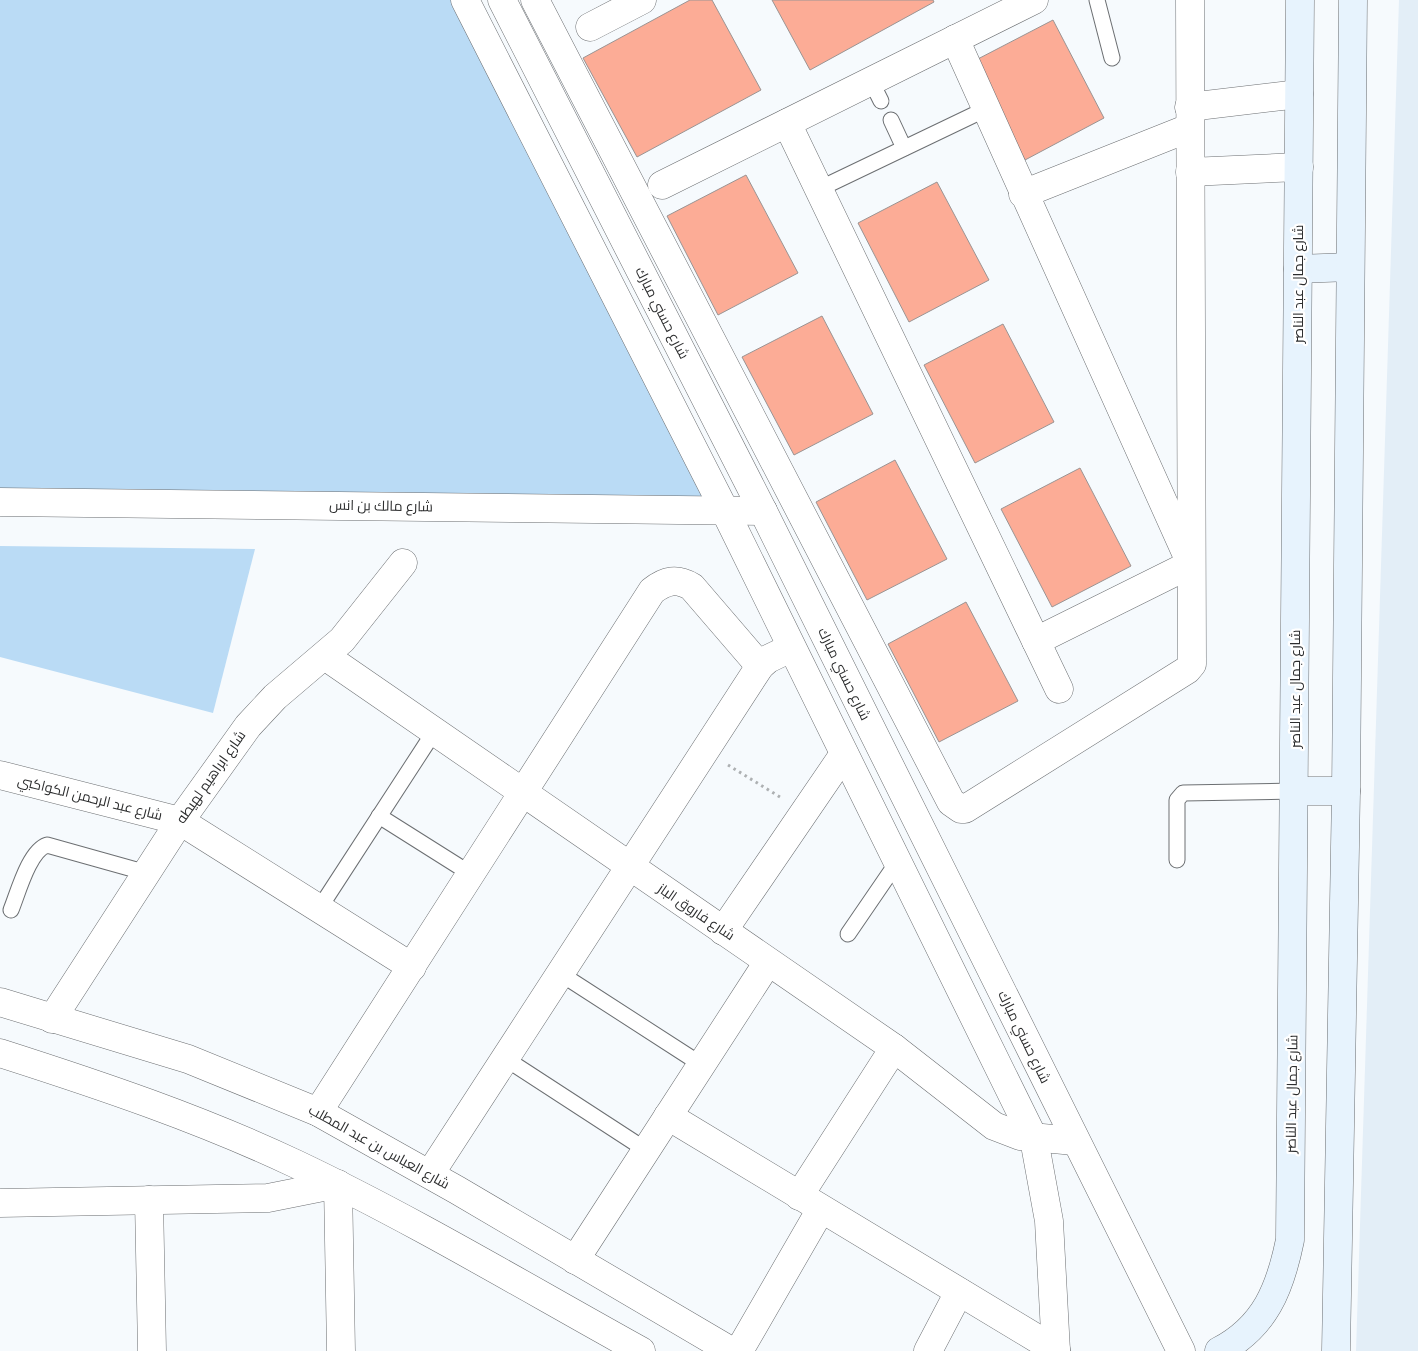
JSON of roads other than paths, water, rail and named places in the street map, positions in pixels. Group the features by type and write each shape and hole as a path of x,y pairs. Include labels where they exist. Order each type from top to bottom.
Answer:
{"main road":[{"name":"شارع جمال عبد الناصر","path":"1219,1351 1244,1335 1259,1320 1279,1282 1290,1240 1300,0"},
{"path":"1336,1351 1346,791 1353,0"},
{"path":"1298,269 1350,267"},
{"path":"1295,791 1346,791"}],"street":[{"path":"466,0 725,511 1034,1139 1049,1221 1056,1351"},
{"name":"شارع حسني مبارك","path":"502,0 763,511 1180,1351"},
{"path":"535,0 953,805 965,808 1187,670 1192,661 1190,0"},
{"path":"590,27 642,0"},
{"path":"662,185 787,123 876,91 955,40 1034,0"},
{"path":"955,40 1191,564"},
{"path":"1024,194 1189,117 1299,94"},
{"path":"787,123 1059,689"},
{"path":"1190,172 1299,167"},
{"name":"شارع مالك بن انس","path":"0,502 763,511"},
{"name":"شارع ابراهيم لهيطه","path":"52,1019 180,821 248,726 275,697 325,656 357,622 403,563"},
{"path":"1036,641 1191,564"},
{"path":"318,1112 652,590 661,584 672,581 683,582 692,587 760,666"},
{"path":"430,1174 760,666 768,659 791,648"},
{"name":"شارع فاروق الباز","path":"325,656 522,794 894,1048 994,1126 1034,1139 1075,1141"},
{"path":"723,931 844,754"},
{"name":"شارع عبد الرحمن الكواكبي","path":"0,775 180,821 412,967"},
{"path":"575,1260 768,962"},
{"name":"شارع العباس بن عبد المطلب","path":"0,1002 188,1060 318,1112 430,1174 732,1351"},
{"path":"739,1351 810,1202 894,1048"},
{"path":"0,1053 92,1082 255,1146 338,1184 641,1351"},
{"path":"668,1116 1056,1351"},
{"path":"0,1203 268,1198 338,1184"},
{"path":"338,1184 341,1351"},
{"path":"149,1200 152,1351"},
{"path":"928,1351 959,1292"}],"lane":[{"path":"1096,0 1112,58"},
{"path":"819,190 986,109"},
{"path":"891,120 904,148"},
{"path":"319,909 434,732"},
{"path":"1176,860 1177,800 1183,793 1295,791"},
{"path":"380,816 471,874"},
{"path":"11,910 34,855 41,847 47,846 146,873"},
{"path":"848,934 898,861"},
{"path":"561,974 702,1065"},
{"path":"506,1059 646,1150"}]}
